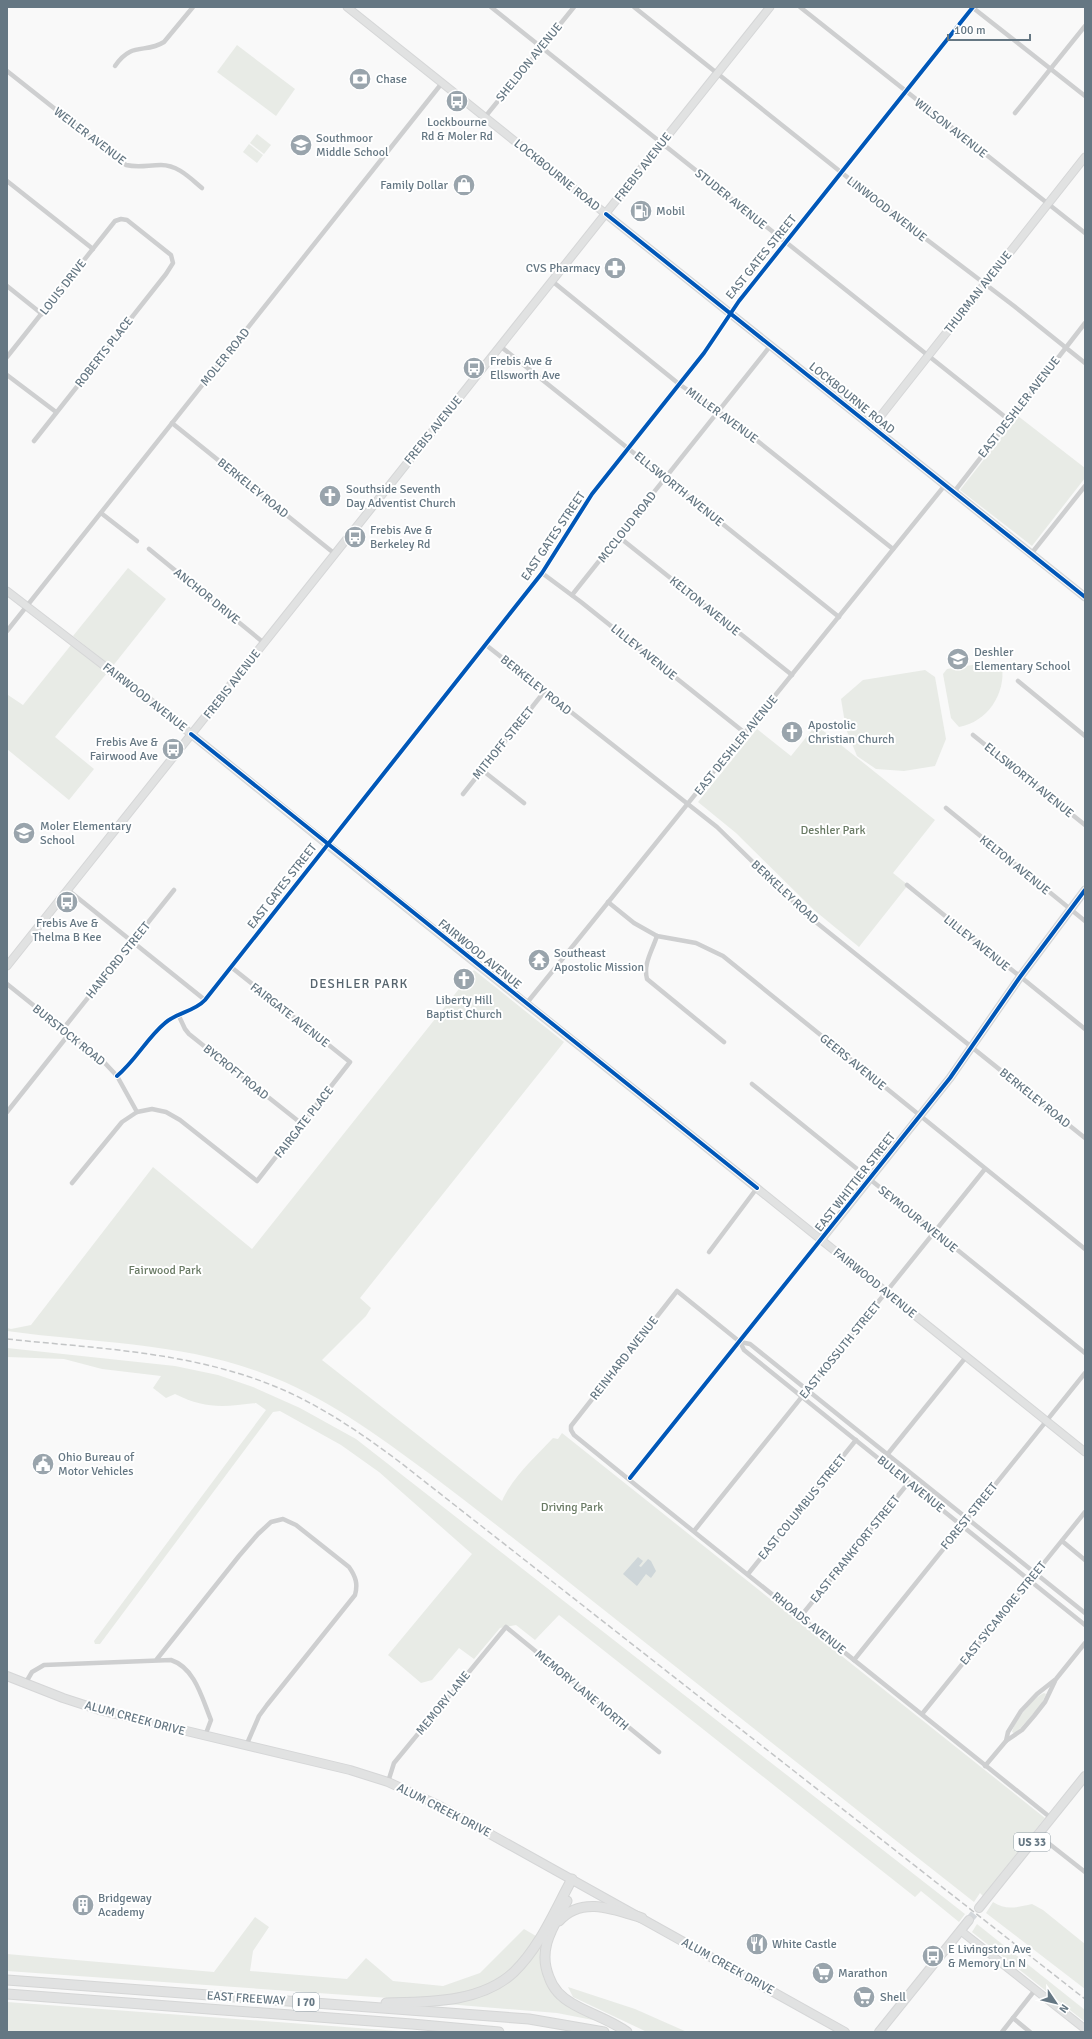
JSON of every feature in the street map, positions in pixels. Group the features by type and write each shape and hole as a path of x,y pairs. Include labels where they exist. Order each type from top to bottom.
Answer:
{"highway":[{"path":"572,1879 574,1889 551,1931 544,1955 546,1971 553,1986 572,2003 627,2032"},
{"path":"346,2005 442,2000 468,1995 501,1982 513,1973 530,1952 572,1879"},
{"path":"551,1931 567,1914 593,1906 615,1909 642,1918"},
{"name":"EAST FREEWAY","path":"7,1980 529,2019 604,2032"},
{"name":"EAST FREEWAY","path":"7,1994 412,2024 499,2032"}],"main road":[{"name":"ALUM CREEK DRIVE","path":"7,1676 103,1711 350,1770 388,1782 438,1805 845,2032"},
{"name":"US 33","path":"979,1908 1085,1776"},
{"path":"879,2032 969,1920"}],"street":[{"path":"115,66 129,52 135,49 159,45 164,42 193,7"},
{"name":"LOCKBOURNE ROAD","path":"347,7 1085,597"},
{"name":"STUDER AVENUE","path":"491,7 1009,420"},
{"name":"SHELDON AVENUE","path":"485,117 574,7"},
{"name":"LINWOOD AVENUE","path":"634,7 841,172 1085,363"},
{"name":"FREBIS AVENUE","path":"7,966 770,7"},
{"name":"WILSON AVENUE","path":"800,7 1085,233"},
{"path":"972,7 1085,96"},
{"name":"EAST GATES STREET","path":"117,1076 133,1061 161,1026 178,1014 197,1007 205,1000 542,573 589,500 628,448 713,341 730,312 972,7"},
{"path":"1015,113 1085,26"},
{"name":"WEILER AVENUE","path":"7,71 126,165 143,168 168,166 183,173 202,188"},
{"name":"MOLER ROAD","path":"7,631 442,83"},
{"name":"THURMAN AVENUE","path":"872,427 1085,157"},
{"path":"7,181 93,249"},
{"name":"LOUIS DRIVE","path":"7,357 115,221 121,219 133,224 171,255 173,262"},
{"name":"ROBERTS PLACE","path":"34,441 166,274 173,262"},
{"name":"MILLER AVENUE","path":"552,281 679,384 719,411 894,549"},
{"path":"7,286 42,314"},
{"name":"EAST DESHLER AVENUE","path":"954,492 1085,323"},
{"name":"MCCLOUD ROAD","path":"572,595 771,345"},
{"name":"ELLSWORTH AVENUE","path":"500,346 839,617"},
{"path":"7,374 56,412"},
{"name":"BERKELEY ROAD","path":"172,423 335,554"},
{"name":"EAST DESHLER AVENUE","path":"526,1004 945,485"},
{"path":"1031,554 1085,486"},
{"path":"101,513 137,541"},
{"name":"KELTON AVENUE","path":"619,537 792,675"},
{"name":"ANCHOR DRIVE","path":"149,550 264,643"},
{"name":"LILLEY AVENUE","path":"542,573 572,595 745,733"},
{"name":"FAIRWOOD AVENUE","path":"7,591 191,734 1085,1452"},
{"name":"BERKELEY ROAD","path":"486,645 722,832 807,915 1085,1138"},
{"path":"1018,681 1085,736"},
{"name":"MITHOFF STREET","path":"463,794 544,692"},
{"name":"ELLSWORTH AVENUE","path":"973,735 1085,825"},
{"path":"482,770 524,803"},
{"name":"KELTON AVENUE","path":"946,808 1085,921"},
{"name":"LILLEY AVENUE","path":"908,885 1085,1030"},
{"path":"68,890 205,1000"},
{"name":"HANFORD STREET","path":"63,1029 174,890"},
{"name":"EAST WHITTIER STREET","path":"630,1478 920,1116 972,1048 1020,977 1069,909 1085,890"},
{"name":"GEERS AVENUE","path":"608,902 634,923 656,936 696,943 723,956 1085,1249"},
{"path":"656,936 646,963 645,971 647,979 724,1042"},
{"name":"FAIRGATE AVENUE","path":"231,967 350,1062"},
{"name":"BURSTOCK ROAD","path":"7,984 103,1061 117,1076 137,1112"},
{"name":"BYCROFT ROAD","path":"178,1014 189,1034 302,1124"},
{"path":"7,1112 69,1034"},
{"name":"FAIRGATE PLACE","path":"137,1112 159,1110 172,1115 257,1181 350,1062"},
{"name":"SEYMOUR AVENUE","path":"752,1084 1085,1353"},
{"path":"72,1183 117,1126 137,1112"},
{"name":"EAST KOSSUTH STREET","path":"694,1531 985,1169"},
{"path":"709,1252 757,1188"},
{"name":"BULEN AVENUE","path":"677,1291 740,1342 744,1350 1085,1625"},
{"name":"REINHARD AVENUE","path":"571,1426 677,1291"},
{"name":"BULEN AVENUE","path":"740,1342 750,1344 1085,1613"},
{"path":"882,1461 966,1357"},
{"name":"FOREST STREET","path":"854,1660 1085,1373"},
{"name":"RHOADS AVENUE","path":"571,1426 571,1430 574,1434 1051,1818"},
{"name":"EAST COLUMBUS STREET","path":"748,1574 856,1440"},
{"name":"EAST FRANKFORT STREET","path":"801,1616 909,1482"},
{"name":"EAST SYCAMORE STREET","path":"922,1714 1085,1512"},
{"path":"157,1659 239,1556 258,1534 271,1522 283,1519 296,1525 349,1567 355,1576 358,1587 350,1602 259,1716 246,1746"},
{"path":"1062,1541 1085,1560"},
{"name":"MEMORY LANE NORTH","path":"506,1627 659,1752"},
{"name":"MEMORY LANE","path":"388,1782 394,1763 506,1627"},
{"path":"1006,1741 1008,1732 1021,1711 1037,1694 1056,1679 1085,1643"},
{"path":"26,1684 32,1672 44,1665 157,1659 178,1662 193,1677 211,1720 205,1736"},
{"path":"985,1766 1006,1741 1022,1730 1034,1716 1045,1702 1056,1679"},
{"path":"1038,1835 1085,1872"},
{"path":"961,1931 1085,2029"},
{"path":"1002,2032 1035,1990"},
{"path":"1013,2018 1030,2032"}],"green space":[{"path":"237,45 295,89 276,116 217,72"},
{"path":"257,134 271,145 264,154 250,143"},
{"path":"249,144 263,155 257,163 243,152"},
{"path":"1018,416 1085,468 1085,478 1032,546 960,490"},
{"path":"128,568 166,599 112,667 73,636"},
{"path":"71,645 107,673 55,737 94,769 69,800 7,749 7,696 8,695 23,705"},
{"path":"991,662 1002,666 1001,687 998,696 986,713 969,724 959,727 951,718 943,674 947,669"},
{"path":"925,670 935,677 946,739 935,766 904,771 876,769 857,756 846,729 841,699 863,680"},
{"name":"Deshler Park","path":"816,725 935,820 893,873 908,885 859,947 814,910 736,833 698,802 757,729 791,756"},
{"path":"474,970 564,1042 360,1298 371,1308 366,1316 322,1360 502,1501 506,1492 524,1468 553,1438 558,1439 562,1433 1045,1818 983,1896 980,1893 974,1902 468,1503 390,1445 329,1405 285,1382 262,1373 200,1355 136,1345 7,1331 7,1328 11,1329 31,1325 153,1167 252,1249"},
{"path":"7,1348 175,1366 218,1375 253,1387 300,1408 356,1439 965,1914 959,1922 921,1891 915,1897 559,1615 535,1640 516,1625 500,1628 474,1659 459,1648 432,1680 421,1683 388,1655 472,1554 379,1472 341,1445 280,1411 273,1412 100,1644 95,1644 94,1641 266,1410 256,1403 214,1406 186,1399 175,1394 166,1398 153,1388 161,1376 102,1369 64,1359 7,1357"},
{"path":"1044,1693 1046,1694 1041,1705 1015,1734 1012,1732 1016,1722 1025,1710 1035,1699"},
{"path":"993,1902 1003,1907 1017,1907 1032,1904 1043,1910 1085,1944 1085,1989 986,1913"},
{"path":"255,1917 269,1927 253,1951 250,1971 347,1979 366,1958 393,1981 443,1986 480,1973 524,1929 536,1936 520,1962 504,1976 474,1990 440,1996 389,1998 7,1971 7,1954 214,1972"},
{"path":"977,1924 1085,2010 1085,2022 972,1932"},
{"path":"542,1940 547,1981 598,2021 557,2013 447,2004 496,1987"},
{"path":"568,1987 635,2009 687,2032 647,2032 573,1997"},
{"path":"7,2002 412,2032 7,2032"}],"shaded area":[{"path":"638,1557 643,1561 639,1566 641,1567 648,1559 651,1561 656,1571 651,1578 646,1574 637,1586 623,1574"}],"tunnel":[{"path":"969,1920 979,1908"}],"railway":[{"path":"7,1339 150,1354 220,1368 255,1379 288,1392 332,1416 401,1463 1085,1999"}],"cycle path":[{"path":"117,1076 165,1023 175,1016 196,1007 205,1000 542,573 592,494 704,353 739,301 973,7"},
{"path":"606,214 1085,597"},
{"path":"191,734 757,1188"},
{"path":"630,1478 950,1078 1020,977 1085,890"}],"place":[{"name":"Chase","path":"360,79"},
{"name":"Lockbourne Rd & Moler Rd","path":"457,101"},
{"name":"Southmoor Middle School","path":"301,145"},
{"name":"Family Dollar","path":"464,185"},
{"name":"Mobil","path":"641,211"},
{"name":"CVS Pharmacy","path":"615,268"},
{"name":"Frebis Ave & Ellsworth Ave","path":"474,368"},
{"name":"Southside Seventh Day Adventist Church","path":"330,496"},
{"name":"Frebis Ave & Berkeley Rd","path":"355,537"},
{"name":"Deshler Elementary School","path":"958,659"},
{"name":"Apostolic Christian Church","path":"792,732"},
{"name":"Frebis Ave & Fairwood Ave","path":"173,749"},
{"name":"Moler Elementary School","path":"24,833"},
{"name":"Frebis Ave & Thelma B Kee","path":"67,902"},
{"name":"Southeast Apostolic Mission","path":"539,960"},
{"name":"Liberty Hill Baptist Church","path":"464,979"},
{"name":"Ohio Bureau of Motor Vehicles","path":"43,1464"},
{"name":"Bridgeway Academy","path":"83,1905"},
{"name":"White Castle","path":"757,1944"},
{"name":"E Livingston Ave & Memory Ln N","path":"933,1956"},
{"name":"Marathon","path":"823,1973"},
{"name":"Shell","path":"864,1997"}],"district":[{"name":"DESHLER PARK","path":"359,983"}],"park label":[{"name":"Fairwood Park","path":"165,1270"},
{"name":"Driving Park","path":"572,1507"}]}
